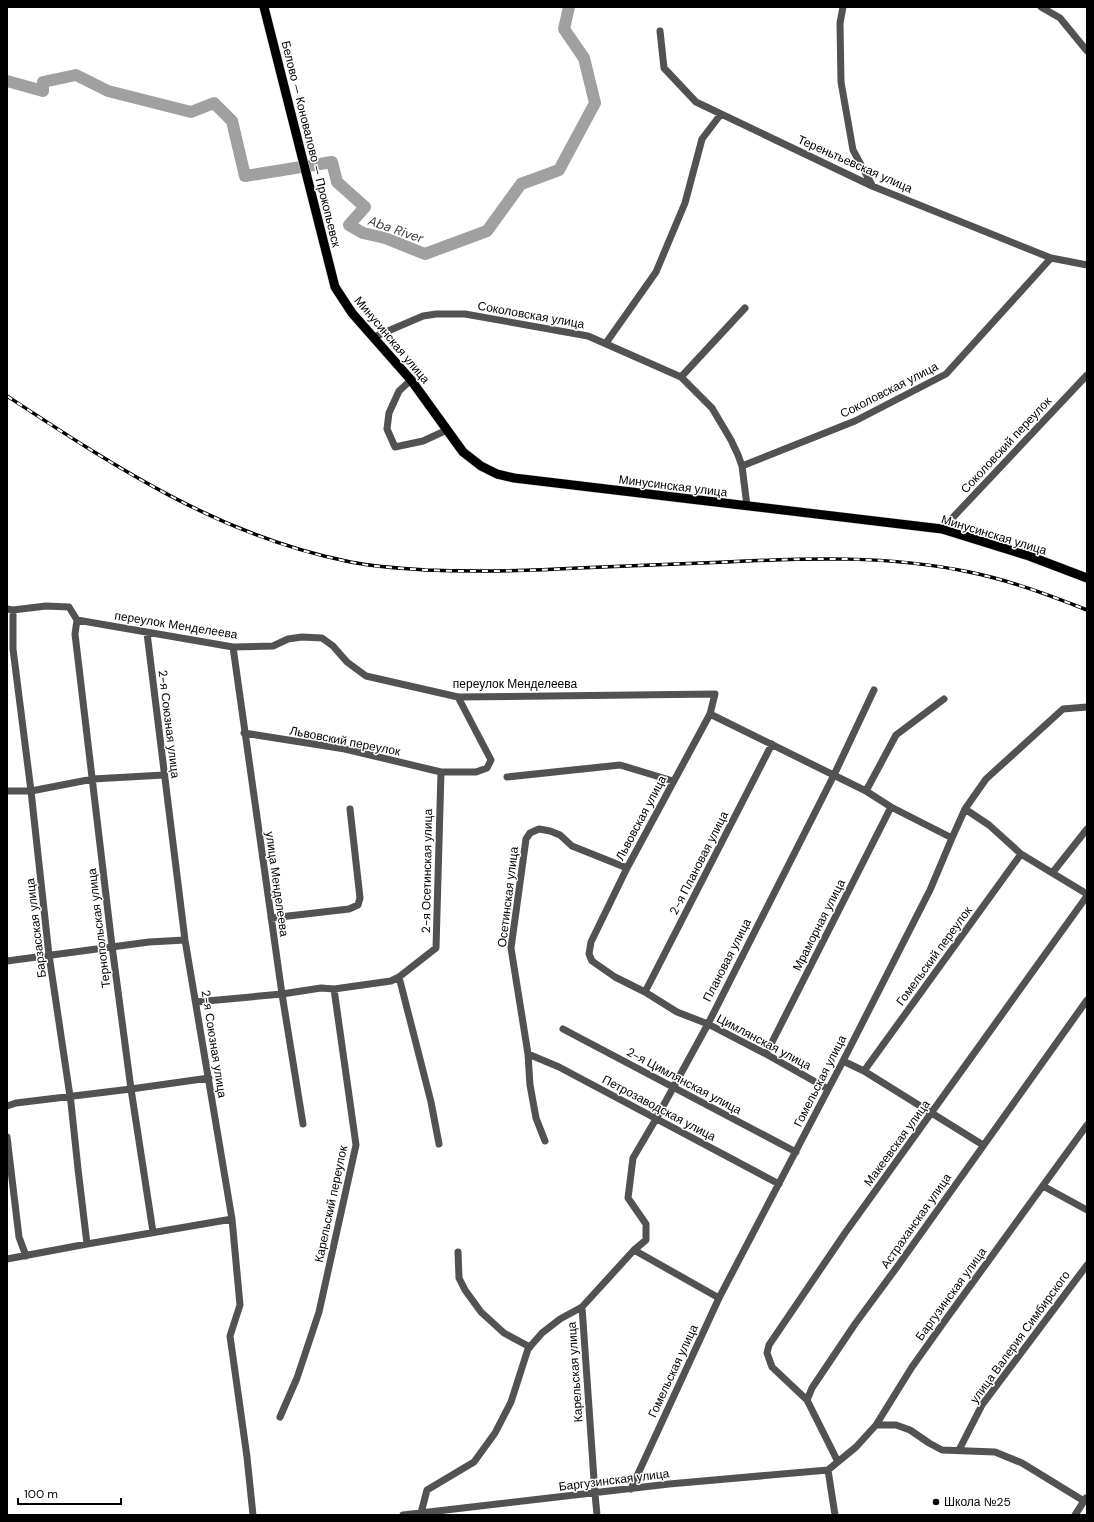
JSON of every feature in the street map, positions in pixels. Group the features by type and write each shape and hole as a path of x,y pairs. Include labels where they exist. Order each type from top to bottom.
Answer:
{"main road":[{"name":"Белово — Коновалово — Прокопьевск","path":"264,7 335,287"},
{"name":"Минусинская улица","path":"335,287 352,313 410,380 464,452 480,466 497,474 514,478 942,529 1029,556 1087,578"}],"street":[{"path":"843,7 840,23 841,82 853,150 872,186"},
{"path":"1040,7 1060,18 1087,51"},
{"name":"Тереньтьевская улица","path":"660,31 664,68 696,102 872,186 1051,258 1087,265"},
{"path":"606,344 656,272 685,203 702,139 722,114"},
{"name":"Соколовская улица","path":"742,466 855,421 946,374 1051,258"},
{"path":"681,377 745,308"},
{"name":"Соколовская улица","path":"374,337 423,316 436,314 465,314 578,333 681,377 712,408 738,455 742,466 747,506"},
{"name":"Соколовский переулок","path":"942,529 1087,375"},
{"path":"410,380 399,391 389,413 387,429 395,447 423,441 447,430"},
{"path":"10,610 46,606 69,608 77,620"},
{"name":"Барзасская улица","path":"10,610 12,650 31,791 50,955 70,1096 87,1244"},
{"name":"переулок Менделеева","path":"77,620 232,647 273,646 288,639 302,637 322,638 333,646 347,662 366,676 458,697 715,694"},
{"name":"Тернопольская улица","path":"77,620 75,634 112,946 131,1089 153,1232"},
{"name":"2-я Союзная улица","path":"147,633 185,940 232,1219 240,1305 230,1336 247,1458 252,1515"},
{"name":"улица Менделеева","path":"232,647 282,994 303,1124"},
{"name":"Плановая улица","path":"634,1250 646,1240 646,1224 628,1198 633,1158 708,1024 834,775 874,690"},
{"name":"Львовская улица","path":"589,954 591,942 627,868 710,714 715,694"},
{"name":"Львовский переулок","path":"244,733 345,749 441,772 476,772 487,768 490,760 458,697"},
{"path":"866,791 896,735 944,699"},
{"name":"Гомельская улица","path":"630,1489 719,1298 796,1152 930,890 965,809 986,779 1063,709 1087,707"},
{"path":"710,714 866,791 892,807 952,838"},
{"name":"2-я Плановая улица","path":"645,992 772,744"},
{"path":"507,777 620,765 673,781"},
{"name":"2-я Осетинская улица","path":"400,978 436,948 441,772"},
{"path":"7,791 31,791 93,779 164,775"},
{"name":"Мраморная улица","path":"766,1054 892,807"},
{"path":"271,918 349,909 358,905 360,898 350,809"},
{"path":"965,809 989,825 1021,854 1053,872 1087,895"},
{"name":"Осетинская улица","path":"545,1141 536,1118 530,1085 528,1054 511,948 526,839 530,833 539,829 550,831 560,835 572,846 627,868"},
{"path":"1053,872 1087,829"},
{"name":"Гомельский переулок","path":"864,1071 1021,854"},
{"name":"Макеевская улица","path":"807,1400 772,1367 767,1353 769,1345 845,1233 1087,895"},
{"path":"7,961 112,946 185,940"},
{"name":"Цимлянская улица","path":"589,954 592,961 614,977 645,992 677,1012 708,1024 766,1054 828,1089"},
{"path":"196,1002 282,994 320,988 334,989 391,981 400,978 440,1144"},
{"name":"Карельский переулок","path":"280,1417 297,1378 319,1312 356,1145 334,989"},
{"name":"Астраханская улица","path":"807,1400 812,1388 855,1324 1087,1000"},
{"name":"2-я Цимлянская улица","path":"563,1029 796,1152"},
{"name":"Петрозаводская улица","path":"528,1054 559,1067 778,1184"},
{"path":"843,1061 864,1071 983,1145"},
{"path":"7,1106 16,1103 209,1078"},
{"name":"Баргузинская улица","path":"403,1515 630,1489 828,1470 856,1447 876,1425 912,1367 1087,1125"},
{"path":"7,1137 19,1237 26,1256"},
{"path":"1043,1186 1087,1210"},
{"path":"7,1259 232,1219"},
{"path":"582,1307 634,1250 719,1298"},
{"path":"458,1252 459,1278 465,1290 482,1312 504,1333 530,1347"},
{"name":"улица Валерия Симбирского","path":"959,1450 982,1405 1087,1265"},
{"name":"Карельская улица","path":"421,1512 427,1490 474,1462 495,1433 511,1402 530,1347 542,1333 560,1319 582,1307 597,1515"},
{"path":"807,1400 838,1462"},
{"path":"876,1425 896,1425 910,1430 942,1450 994,1452 1022,1463 1086,1499 1075,1515"},
{"path":"828,1470 834,1515"}],"waterway":[{"name":"Aba River","path":"7,81 43,91 43,82 76,75 108,91 191,112 214,103 232,121 245,176 332,162 337,182 365,207 349,225 363,233 385,238 425,254 487,231 521,184 559,170 595,103 584,58 564,29 569,7"}],"railway":[{"path":"7,396 87,448 169,495 211,516 254,534 299,549 366,565 425,570 482,571 540,570 787,559 878,560 939,567 984,575 1029,588 1087,610"}],"place":[{"name":"Школа №25","path":"936,1502"}]}
